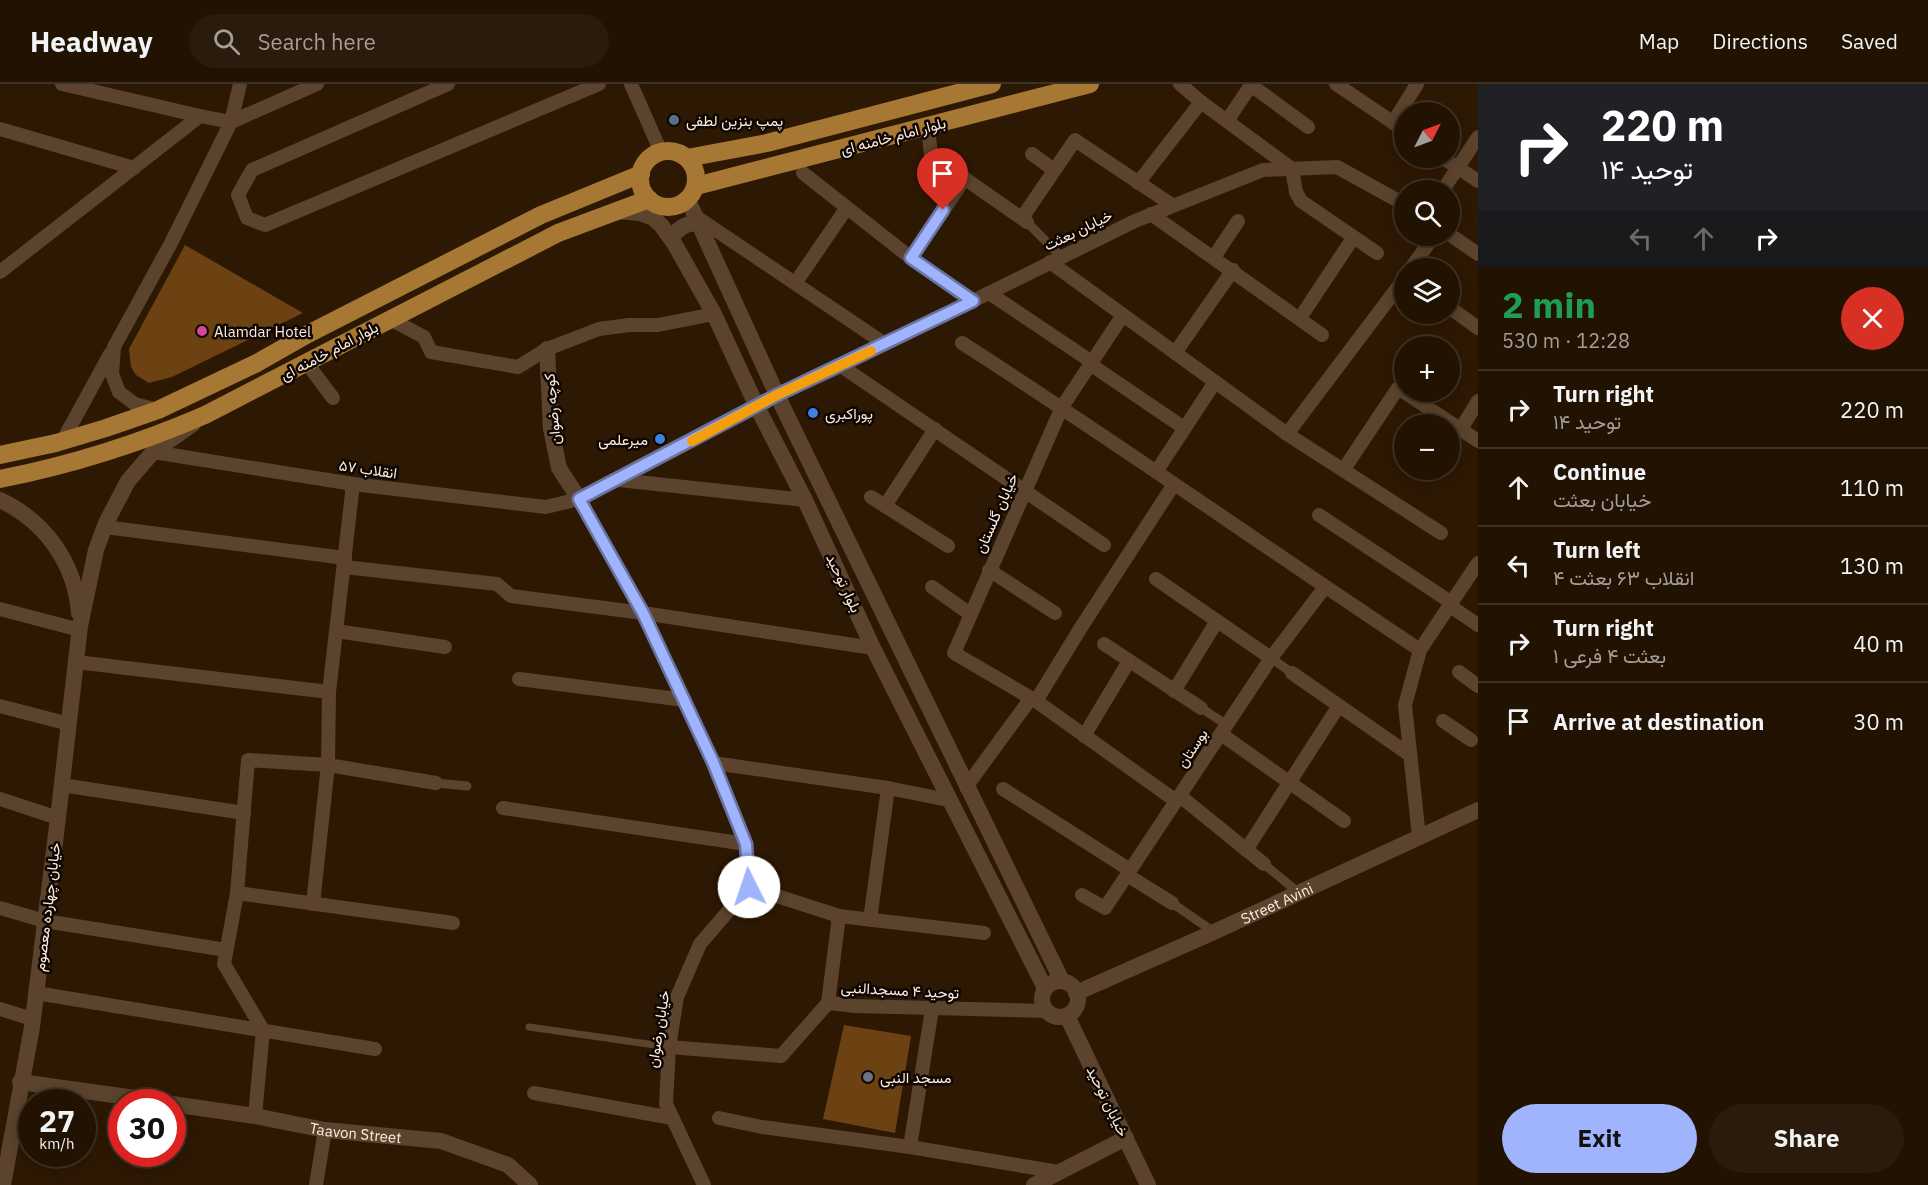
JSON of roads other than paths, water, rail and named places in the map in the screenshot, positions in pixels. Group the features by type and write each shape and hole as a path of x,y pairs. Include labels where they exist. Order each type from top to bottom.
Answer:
{"main road":[{"name":"بلوار امام خامنه ای","path":"687,158 767,142 992,84"},
{"name":"بلوار امام خامنه ای","path":"694,206 928,127 1090,84"},
{"path":"661,152 677,153 687,158 695,171 694,206 661,207 649,199 642,188 641,174 650,158 661,152"},
{"name":"بلوار امام خامنه ای","path":"0,455 63,440 158,410 247,368 308,334 542,215 641,174"},
{"name":"بلوار امام خامنه ای","path":"0,479 111,452 205,415 558,233 649,199"},
{"path":"483,245 478,259 481,266 496,265"},
{"path":"396,290 412,293 415,298 410,309"}],"street":[{"path":"62,84 231,122 317,84"},
{"path":"63,440 171,243 231,122 240,84"},
{"path":"448,84 252,170 238,195 247,218 265,225 599,84"},
{"path":"631,84 661,152"},
{"path":"1180,84 1292,169 1296,192 1301,201 1377,254"},
{"path":"1336,84 1394,124"},
{"path":"1409,102 1417,84"},
{"path":"1227,121 1251,85 1308,127"},
{"path":"1138,183 1201,102"},
{"path":"0,272 200,116"},
{"path":"928,127 931,155 1024,220 1056,260 1123,315 1287,434 1441,533"},
{"path":"0,129 134,168"},
{"path":"1460,164 1478,136"},
{"path":"1024,220 1075,140 1172,205"},
{"path":"1032,154 1054,170"},
{"name":"خیابان بعثت","path":"777,395 1151,214 1263,170 1337,167 1394,198"},
{"path":"1459,168 1478,181"},
{"path":"803,173 911,258 973,301"},
{"path":"911,258 964,178"},
{"path":"671,238 681,226 691,223 694,206 796,282 885,344"},
{"name":"بلوار توحید","path":"694,206 777,395 1062,981"},
{"path":"796,282 846,209"},
{"name":"بلوار توحید","path":"614,211 640,213 653,218 671,238 714,314 757,407 805,500 873,648 1045,988"},
{"path":"1151,214 1322,335"},
{"path":"1214,257 1238,221"},
{"path":"1300,318 1353,238"},
{"path":"1460,242 1478,254"},
{"path":"1175,352 1233,270"},
{"path":"1287,434 1394,292"},
{"path":"989,293 1184,428"},
{"path":"390,319 424,337 431,352 518,367 547,349 599,329 629,325 658,325 714,314"},
{"name":"خیابان گلستان","path":"1033,699 954,653 1062,407 1123,315"},
{"path":"1460,315 1478,328"},
{"path":"962,343 1062,407 1420,650"},
{"path":"114,347 112,374 119,392 135,404 158,410"},
{"name":"کوچه رضوان","path":"547,349 551,429 559,468 579,499"},
{"path":"306,362 333,398"},
{"path":"841,366 1104,545"},
{"path":"1156,472 1215,382"},
{"path":"1344,469 1398,387 1478,441"},
{"path":"777,395 620,480 579,499 643,613 713,762 746,844 749,887 838,916 984,933"},
{"path":"1461,429 1478,401"},
{"path":"80,628 96,550 128,482 153,452 205,415"},
{"path":"885,506 935,429"},
{"name":"انقلاب ۵۷","path":"153,452 353,484 546,507 579,499"},
{"path":"620,480 805,500"},
{"path":"313,904 328,765 329,692 353,484"},
{"path":"966,787 1033,699 1174,484"},
{"path":"871,497 948,546"},
{"path":"0,500 31,518 59,552 72,576 78,601 80,628"},
{"path":"1319,515 1478,625"},
{"path":"105,527 497,584 511,596 643,613 873,648"},
{"path":"1419,837 1405,705 1420,650 1478,563"},
{"path":"989,570 1055,613"},
{"path":"1156,579 1410,755"},
{"path":"932,587 970,614"},
{"name":"بوستان","path":"1082,895 1105,909 1272,658 1325,587"},
{"path":"0,609 80,628"},
{"path":"1174,690 1217,621"},
{"name":"خیابان چهارده معصوم","path":"3,1185 36,993 80,628"},
{"path":"336,631 445,647"},
{"path":"1104,644 1201,708 1291,783 1344,821"},
{"path":"1084,736 1129,661"},
{"path":"76,662 329,692"},
{"path":"1458,672 1478,686"},
{"path":"519,679 685,700"},
{"path":"1033,699 1178,799 1246,849 1299,893"},
{"path":"0,706 69,724"},
{"path":"1246,849 1291,783 1338,707"},
{"path":"1443,721 1476,739"},
{"path":"255,1116 263,1030 224,964 237,893 248,760 328,765 467,786"},
{"path":"713,762 888,788 948,800"},
{"path":"62,784 243,813"},
{"path":"870,920 888,788"},
{"path":"1003,789 1214,932"},
{"path":"0,799 58,818"},
{"path":"503,808 746,844"},
{"name":"Street Avini","path":"1076,993 1478,810"},
{"name":"خیابان رضوان","path":"704,1185 666,1104 669,1047 676,997 700,944 749,887"},
{"path":"237,893 453,923"},
{"path":"0,908 45,921 226,950"},
{"path":"828,1003 838,916"},
{"path":"1030,957 1037,959 1047,952"},
{"path":"1062,981 1071,985 1076,993 1077,1002 1074,1010 1067,1016 1056,1017 1046,1011 1041,1000 1045,988 1062,981"},
{"path":"36,993 375,1049"},
{"name":"توحید ۴ مسجدالنبی","path":"669,1047 782,1056 828,1003 932,1009 1046,1011"},
{"path":"0,1009 32,1019"},
{"path":"910,1147 932,1009"},
{"name":"خیابان توحید","path":"1067,1016 1149,1185"},
{"path":"20,1082 108,1094"},
{"path":"534,1093 672,1118"},
{"name":"Taavon Street","path":"186,1106 255,1116 325,1130 441,1141 508,1166 530,1185"},
{"path":"719,1118 762,1127 910,1147 1059,1172"},
{"path":"316,1185 325,1130"},
{"path":"1034,1185 1126,1138"}],"lane":[{"path":"529,1027 669,1047"}],"place":[{"name":"پمپ بنزین لطفی","path":"674,120"},
{"name":"Alamdar Hotel","path":"202,331"},
{"name":"پوراکبری","path":"813,413"},
{"name":"میرعلمی","path":"660,439"},
{"name":"مسجد النبی","path":"868,1077"}]}
